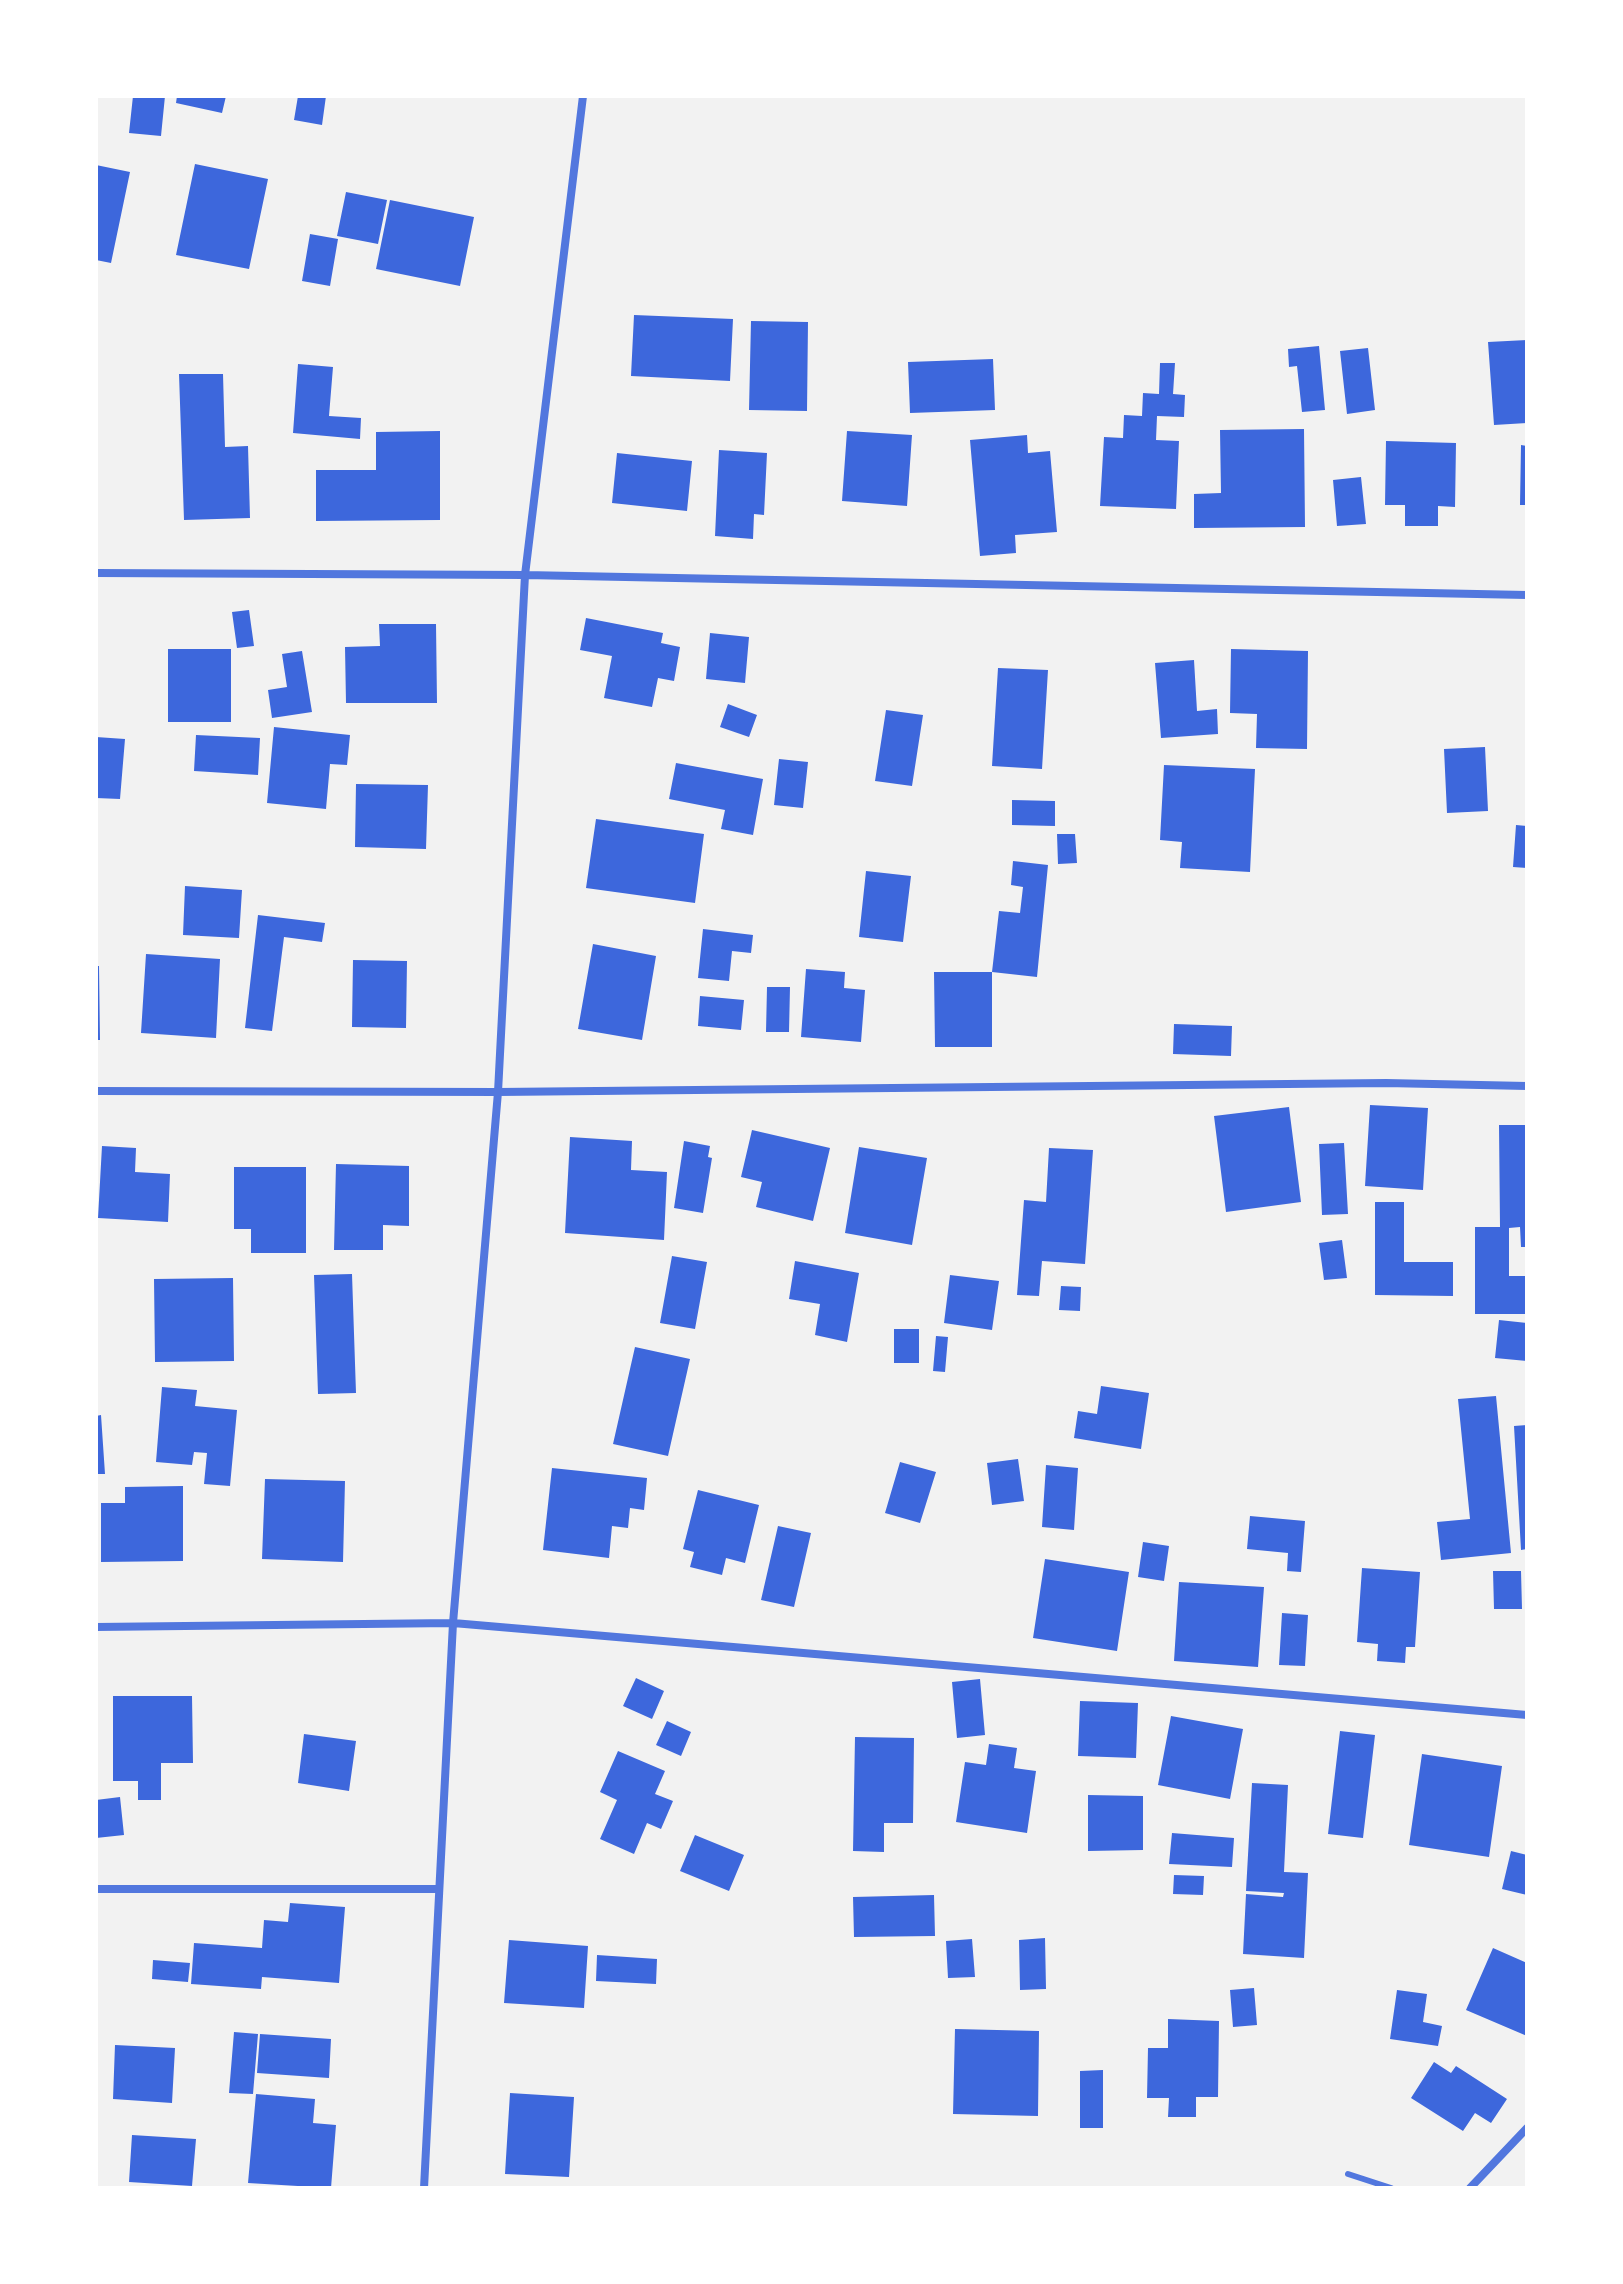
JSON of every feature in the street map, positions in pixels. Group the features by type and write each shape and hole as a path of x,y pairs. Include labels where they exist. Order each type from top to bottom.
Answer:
{"street":[{"path":"424,2188 453,1623 498,1092 525,575 583,96"},
{"path":"96,573 525,575 1527,595"},
{"path":"96,1091 498,1092 1386,1083 1527,1086"},
{"path":"96,1627 453,1623 1527,1715"},
{"path":"96,1889 439,1889"},
{"path":"1470,2188 1527,2128"}],"lane":[{"path":"1348,2174 1391,2188"}],"building":[{"path":"133,96 165,96 161,136 129,133"},
{"path":"177,96 226,96 222,113 176,103"},
{"path":"298,96 326,96 322,125 294,120"},
{"path":"195,164 268,179 249,269 176,255"},
{"path":"96,165 130,172 111,263 96,260"},
{"path":"346,192 387,200 378,244 337,236"},
{"path":"390,200 474,217 460,286 376,269"},
{"path":"310,234 338,239 330,286 302,281"},
{"path":"634,315 733,319 730,381 631,376"},
{"path":"751,321 808,322 807,411 749,410"},
{"path":"1527,340 1527,423 1494,425 1488,342"},
{"path":"1319,346 1325,410 1302,412 1297,366 1289,367 1288,349"},
{"path":"1368,348 1375,410 1347,414 1340,351"},
{"path":"993,359 995,410 910,413 908,362"},
{"path":"1160,363 1175,363 1173,394 1185,395 1184,417 1157,416 1156,440 1179,441 1176,509 1100,506 1104,437 1123,438 1124,415 1142,416 1143,393 1159,394"},
{"path":"298,364 333,367 329,416 361,418 360,439 293,433"},
{"path":"179,374 223,374 225,447 248,446 250,518 184,520"},
{"path":"1304,429 1305,527 1194,528 1194,494 1221,493 1220,430"},
{"path":"440,431 440,520 316,521 316,470 376,470 376,432"},
{"path":"847,431 912,435 907,506 842,501"},
{"path":"1027,435 1028,453 1050,451 1057,532 1015,535 1016,553 980,556 970,440"},
{"path":"1386,441 1456,443 1455,507 1438,506 1438,526 1405,526 1405,505 1385,505"},
{"path":"1521,445 1527,446 1527,505 1520,505"},
{"path":"719,450 767,453 764,515 754,514 753,539 715,536"},
{"path":"617,453 692,461 687,511 612,503"},
{"path":"1361,477 1366,524 1337,526 1333,480"},
{"path":"249,610 254,646 237,648 232,612"},
{"path":"586,618 663,633 661,643 680,647 674,681 658,678 652,707 604,698 612,656 580,650"},
{"path":"379,624 436,624 437,703 346,703 345,647 380,646"},
{"path":"710,633 749,637 745,683 706,679"},
{"path":"168,649 231,649 231,722 168,722"},
{"path":"1231,649 1308,651 1307,749 1256,748 1257,714 1230,713"},
{"path":"302,651 312,712 272,718 268,690 287,687 282,654"},
{"path":"1194,660 1197,711 1217,709 1218,734 1161,738 1155,663"},
{"path":"998,668 1048,670 1042,769 992,766"},
{"path":"728,704 757,715 749,737 720,727"},
{"path":"886,710 923,715 912,786 875,781"},
{"path":"274,727 350,735 347,765 330,764 326,809 267,803"},
{"path":"196,735 260,738 258,775 194,771"},
{"path":"96,737 125,739 120,799 96,798"},
{"path":"1485,747 1488,811 1447,813 1444,749"},
{"path":"779,759 808,762 803,808 774,805"},
{"path":"676,763 763,779 753,835 721,829 725,810 669,799"},
{"path":"1164,765 1255,769 1250,872 1180,868 1182,842 1160,840"},
{"path":"356,784 428,785 426,849 355,847"},
{"path":"1012,800 1055,801 1055,826 1012,825"},
{"path":"596,819 704,834 695,903 586,888"},
{"path":"1516,825 1527,826 1527,868 1513,867"},
{"path":"1057,834 1075,834 1077,863 1058,864"},
{"path":"1013,861 1048,865 1037,977 992,972 999,911 1020,913 1023,887 1011,885"},
{"path":"866,871 911,876 903,942 859,937"},
{"path":"185,886 242,890 239,938 183,935"},
{"path":"258,915 325,923 322,942 284,937 272,1031 245,1028"},
{"path":"703,929 753,935 751,953 732,951 729,981 698,978"},
{"path":"593,944 656,956 642,1040 578,1029"},
{"path":"146,954 220,959 216,1038 141,1033"},
{"path":"353,960 407,961 406,1028 352,1027"},
{"path":"96,966 99,966 100,1040 96,1040"},
{"path":"806,969 845,972 844,988 865,990 861,1042 801,1037"},
{"path":"934,972 992,972 992,1047 935,1047"},
{"path":"767,987 790,987 789,1032 766,1032"},
{"path":"700,996 744,1000 741,1030 698,1026"},
{"path":"1174,1024 1232,1026 1231,1056 1173,1054"},
{"path":"1370,1105 1428,1108 1423,1190 1365,1186"},
{"path":"1289,1107 1301,1202 1226,1212 1214,1116"},
{"path":"1499,1125 1527,1125 1527,1247 1521,1247 1520,1227 1509,1228 1509,1276 1527,1276 1527,1314 1475,1314 1475,1227 1500,1227"},
{"path":"752,1130 830,1148 813,1221 756,1207 762,1182 741,1177"},
{"path":"570,1137 632,1141 631,1170 667,1172 664,1240 565,1233"},
{"path":"684,1141 710,1146 708,1157 712,1158 703,1213 674,1208"},
{"path":"1344,1143 1348,1214 1322,1215 1319,1144"},
{"path":"102,1146 136,1148 135,1172 170,1174 168,1222 98,1218"},
{"path":"859,1147 927,1158 912,1245 845,1233"},
{"path":"1049,1148 1093,1150 1085,1264 1042,1261 1039,1296 1017,1295 1024,1200 1046,1202"},
{"path":"336,1164 409,1166 409,1226 383,1225 383,1250 334,1250"},
{"path":"234,1167 306,1167 306,1253 251,1253 251,1229 234,1229"},
{"path":"1375,1202 1404,1202 1404,1262 1453,1262 1453,1296 1375,1295"},
{"path":"1342,1240 1347,1278 1324,1280 1319,1243"},
{"path":"672,1256 707,1262 695,1329 660,1323"},
{"path":"795,1261 859,1273 847,1342 815,1335 820,1304 789,1299"},
{"path":"352,1274 356,1393 318,1394 314,1275"},
{"path":"950,1275 999,1281 992,1330 944,1323"},
{"path":"233,1278 234,1361 155,1362 154,1279"},
{"path":"1061,1286 1081,1287 1080,1311 1059,1310"},
{"path":"1499,1320 1527,1323 1527,1361 1495,1358"},
{"path":"894,1329 919,1329 919,1363 894,1363"},
{"path":"936,1336 948,1337 945,1372 933,1371"},
{"path":"635,1347 690,1359 668,1456 613,1444"},
{"path":"1101,1386 1149,1393 1141,1449 1074,1438 1078,1411 1097,1414"},
{"path":"162,1387 197,1390 195,1406 237,1410 230,1486 204,1484 207,1453 194,1452 192,1465 156,1462"},
{"path":"1496,1396 1511,1553 1441,1560 1437,1522 1470,1519 1458,1399"},
{"path":"101,1415 105,1474 96,1474 96,1416"},
{"path":"1527,1425 1527,1549 1521,1550 1514,1426"},
{"path":"1018,1459 1024,1501 992,1505 987,1463"},
{"path":"900,1462 936,1472 920,1523 885,1513"},
{"path":"1046,1465 1078,1468 1074,1530 1042,1527"},
{"path":"552,1468 647,1478 644,1510 630,1508 628,1528 612,1526 609,1558 543,1550"},
{"path":"265,1479 345,1481 343,1562 262,1559"},
{"path":"183,1486 183,1561 101,1562 101,1503 125,1503 125,1487"},
{"path":"698,1490 759,1505 745,1563 726,1558 722,1575 690,1567 694,1552 683,1549"},
{"path":"1250,1516 1305,1521 1301,1572 1287,1571 1288,1553 1247,1549"},
{"path":"778,1526 811,1533 794,1607 761,1600"},
{"path":"1143,1542 1169,1546 1164,1581 1138,1577"},
{"path":"1045,1559 1129,1572 1117,1651 1033,1638"},
{"path":"1362,1568 1420,1572 1415,1647 1406,1647 1405,1663 1377,1661 1378,1644 1357,1642"},
{"path":"1493,1571 1521,1571 1522,1609 1494,1609"},
{"path":"1179,1582 1264,1587 1258,1667 1174,1661"},
{"path":"1282,1613 1308,1615 1305,1666 1279,1665"},
{"path":"636,1678 664,1691 652,1719 623,1706"},
{"path":"980,1679 985,1735 957,1738 952,1682"},
{"path":"113,1696 192,1696 193,1763 161,1763 161,1800 138,1800 138,1781 113,1781"},
{"path":"1080,1701 1138,1703 1136,1758 1078,1756"},
{"path":"1171,1716 1243,1729 1230,1799 1158,1785"},
{"path":"667,1721 691,1732 681,1756 656,1745"},
{"path":"1340,1731 1375,1735 1363,1838 1328,1834"},
{"path":"304,1734 356,1741 349,1791 298,1783"},
{"path":"855,1737 914,1738 913,1823 884,1823 884,1852 853,1851"},
{"path":"989,1744 1017,1748 1014,1768 1036,1771 1027,1833 956,1822 965,1762 986,1765"},
{"path":"618,1751 665,1771 655,1794 673,1801 661,1829 647,1823 634,1854 600,1839 617,1800 600,1792"},
{"path":"1422,1754 1502,1766 1489,1857 1409,1845"},
{"path":"1252,1783 1288,1785 1284,1872 1308,1873 1304,1958 1243,1954 1246,1894 1283,1897 1284,1893 1246,1891"},
{"path":"1088,1795 1143,1796 1143,1850 1088,1851"},
{"path":"120,1797 124,1835 96,1838 96,1800"},
{"path":"1172,1833 1234,1838 1232,1867 1169,1864"},
{"path":"695,1835 744,1855 729,1891 680,1871"},
{"path":"1511,1851 1527,1855 1527,1895 1502,1889"},
{"path":"1174,1875 1204,1876 1203,1895 1173,1894"},
{"path":"934,1895 935,1936 854,1937 853,1897"},
{"path":"290,1903 345,1907 339,1983 262,1977 261,1989 191,1984 194,1943 262,1948 264,1920 288,1922"},
{"path":"1045,1938 1046,1989 1020,1990 1019,1940"},
{"path":"972,1939 975,1977 948,1978 946,1941"},
{"path":"509,1940 588,1946 584,2008 504,2003"},
{"path":"1493,1948 1527,1963 1527,2036 1466,2010"},
{"path":"597,1955 657,1959 656,1984 596,1981"},
{"path":"153,1960 190,1963 188,1982 152,1979"},
{"path":"1254,1988 1257,2025 1233,2027 1230,1990"},
{"path":"1397,1990 1427,1994 1423,2022 1442,2026 1438,2046 1390,2039"},
{"path":"1168,2019 1219,2021 1218,2097 1196,2097 1196,2117 1168,2117 1169,2098 1147,2098 1148,2048 1168,2048"},
{"path":"955,2029 1039,2031 1038,2116 953,2114"},
{"path":"234,2032 258,2034 253,2094 229,2093"},
{"path":"260,2034 331,2039 329,2078 257,2073"},
{"path":"115,2045 175,2048 172,2103 113,2099"},
{"path":"1434,2062 1451,2073 1456,2066 1507,2099 1491,2123 1475,2113 1463,2131 1411,2098"},
{"path":"1103,2070 1103,2128 1080,2128 1080,2071"},
{"path":"510,2093 574,2097 569,2177 505,2174"},
{"path":"256,2094 315,2099 313,2123 336,2125 331,2188 248,2183"},
{"path":"132,2135 196,2139 192,2186 129,2182"}]}
